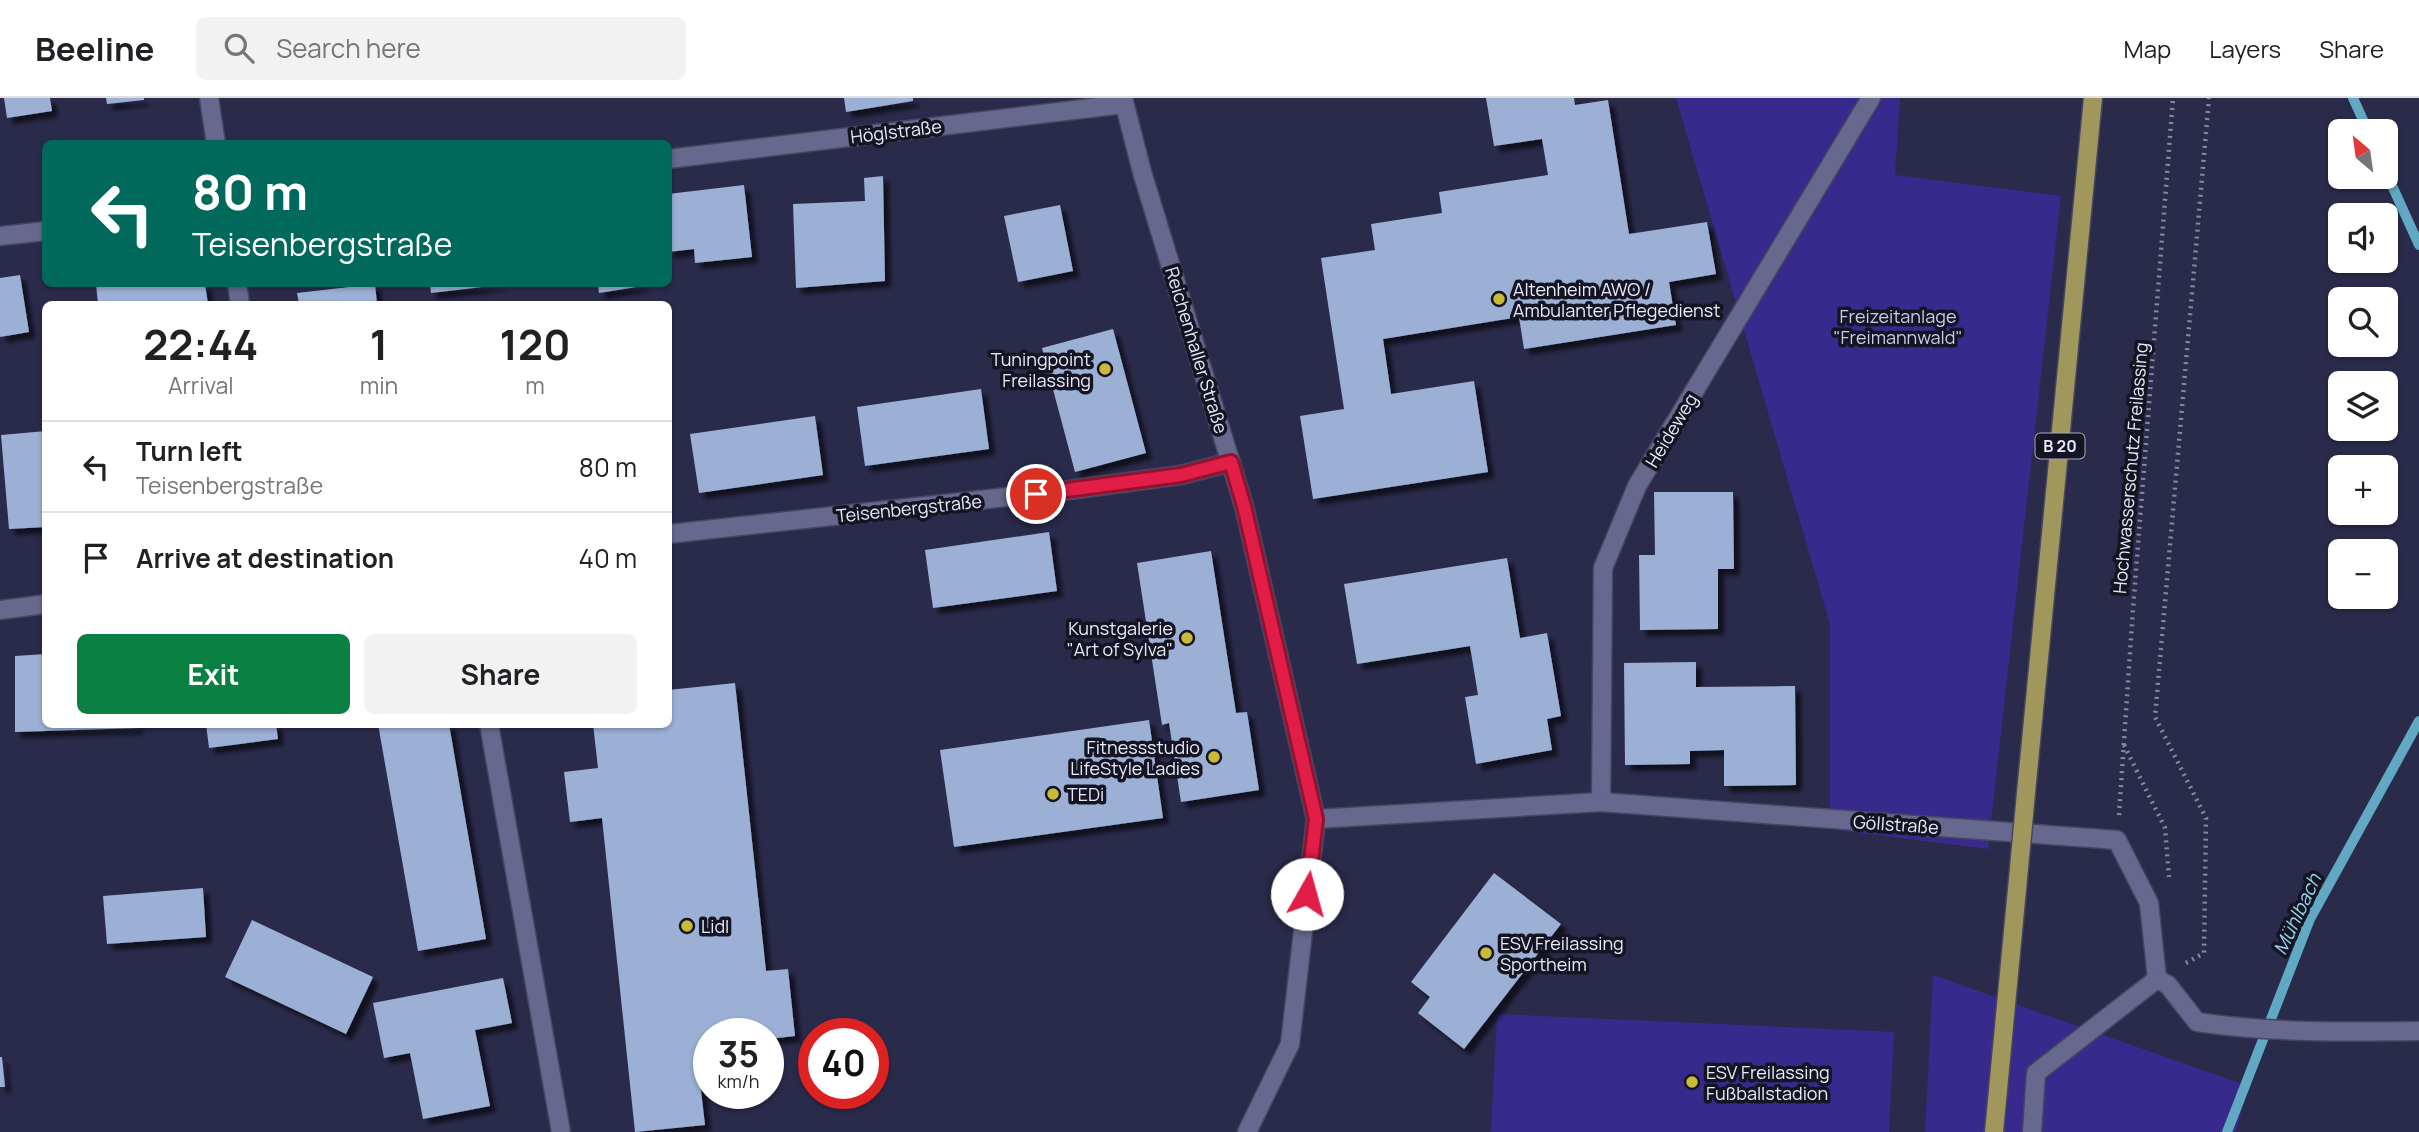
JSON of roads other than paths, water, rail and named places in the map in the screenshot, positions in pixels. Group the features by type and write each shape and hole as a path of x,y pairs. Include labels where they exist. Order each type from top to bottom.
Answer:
{"main road":[{"name":"B 20","path":"1994,1132 2093,98"}],"street":[{"path":"209,98 215,140"},
{"name":"Heideweg","path":"1601,802 1603,568 1637,486 1871,98"},
{"name":"Höglstraße","path":"672,158 1124,101"},
{"name":"Reichenhaller Straße","path":"1124,101 1142,172 1244,506 1316,819 1290,1044 1247,1132"},
{"path":"0,236 42,231"},
{"name":"Teisenbergstraße","path":"672,534 1062,491 1181,475 1231,462"},
{"path":"0,610 42,605"},
{"path":"490,728 561,1132"},
{"name":"Göllstraße","path":"1316,819 1601,802 2118,841 2149,903 2157,979"},
{"path":"2032,1132 2036,1073 2157,979 2168,985 2197,1022 2297,1032 2419,1031"}],"waterway":[{"name":"Mühlbach","path":"2353,98 2363,119"},
{"name":"Mühlbach","path":"2394,189 2419,245"},
{"name":"Mühlbach","path":"2227,1132 2310,919 2419,721"}],"place":[{"name":"Altenheim AWO / Ambulanter Pflegedienst","path":"1499,299"},
{"name":"Tuningpoint Freilassing","path":"1105,369"},
{"name":"Kunstgalerie \"Art of Sylva\"","path":"1187,638"},
{"name":"Fitnessstudio LifeStyle Ladies","path":"1214,757"},
{"name":"TEDi","path":"1053,794"},
{"name":"Lidl","path":"687,926"},
{"name":"ESV Freilassing Sportheim","path":"1486,953"},
{"name":"ESV Freilassing Fußballstadion","path":"1692,1082"}],"park label":[{"name":"Freizeitanlage \"Freimannwald\"","path":"1898,326"}]}
